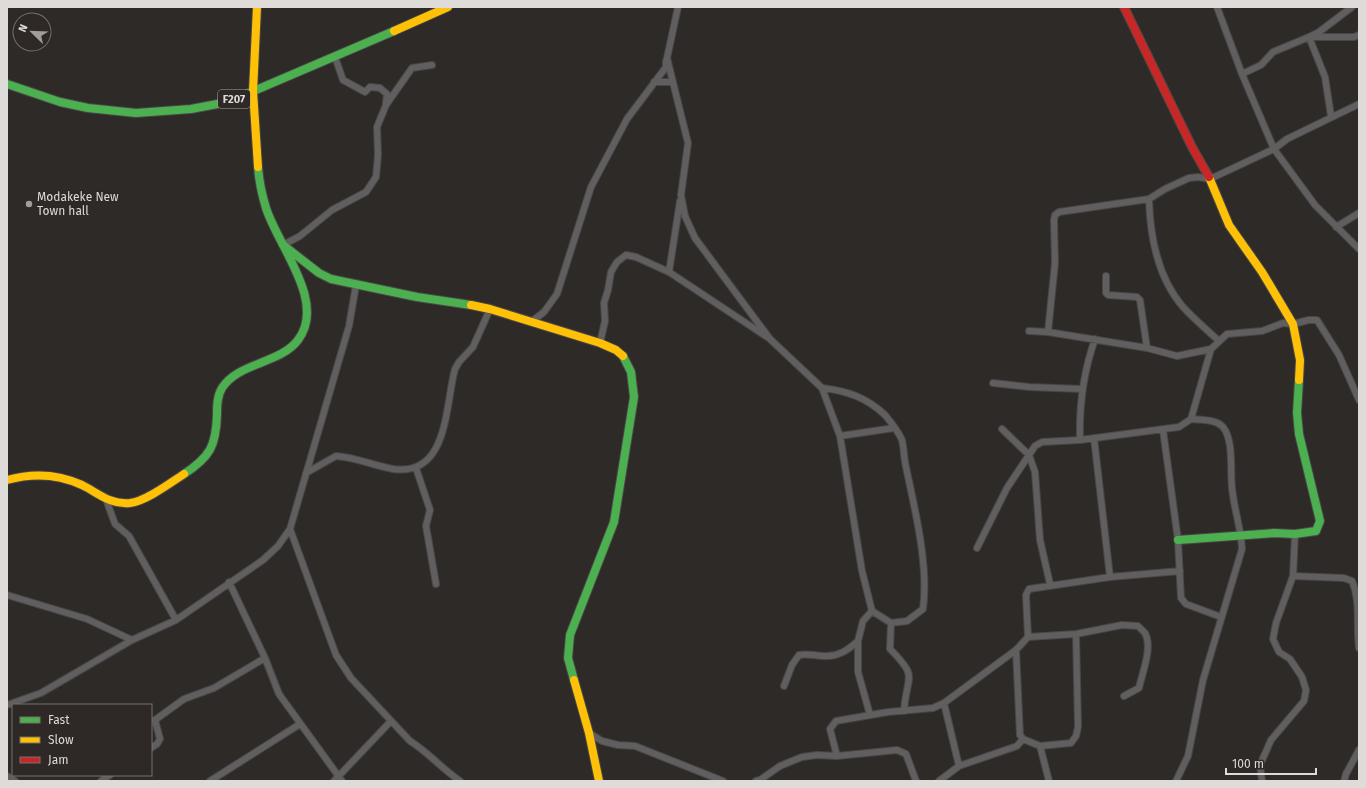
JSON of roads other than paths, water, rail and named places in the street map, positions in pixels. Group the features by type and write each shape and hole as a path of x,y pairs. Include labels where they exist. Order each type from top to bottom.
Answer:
{"street":[{"path":"7,480 19,476 42,475 72,480 89,489 107,502 130,503 139,500 196,466 206,458 217,428 217,400 221,390 227,382 243,372 290,350 299,341 307,322 306,298 266,209 259,177 253,91 257,7"},
{"name":"F207","path":"7,84 60,102 81,106 136,113 191,109 228,102 448,7"},
{"path":"531,322 544,312 557,294 591,187 627,119 666,67 666,58 678,7"},
{"path":"1124,7 1192,147 1210,179 1229,225 1262,272 1293,324 1300,360 1297,413 1299,434 1320,521 1316,531 1295,534 1274,533 1241,537 1178,540"},
{"path":"1217,7 1242,74 1274,149 1299,184 1336,227 1359,249"},
{"path":"1242,74 1261,65 1274,52 1319,32 1352,7"},
{"path":"1309,37 1354,37 1359,35"},
{"path":"1309,37 1324,77 1331,116"},
{"path":"335,57 343,80 365,92 370,87 380,88 387,94 386,105"},
{"path":"666,58 688,143 669,272"},
{"path":"283,245 300,236 332,210 366,192 376,177 378,155 377,127 386,105 412,68 432,65"},
{"path":"654,82 673,82"},
{"path":"1048,332 1055,263 1053,239 1055,215 1059,212 1149,199 1165,189 1189,178 1198,177 1210,179 1274,149 1287,139 1331,116 1359,104"},
{"path":"681,195 685,216 695,238 770,339"},
{"path":"1149,199 1150,227 1156,252 1168,284 1183,306 1219,341"},
{"path":"1336,227 1359,213"},
{"path":"283,245 319,273 331,279 356,285 490,309 600,343 618,351 629,366 634,382 634,397 614,522 570,635 568,645 568,658 589,733 599,781"},
{"path":"600,343 605,321 604,303 611,272 617,262 626,255 636,257 669,272 770,339 822,388 840,436 862,571 872,611 891,623 907,621 923,609 926,589 915,507 902,440 886,416 858,395 841,390 822,388"},
{"path":"1106,276 1106,294 1136,297 1140,300 1146,348"},
{"path":"7,705 41,693 132,640 176,620 263,560 278,546 290,529 349,326 356,285"},
{"path":"306,473 336,456 395,469 416,468 425,461 436,448 444,431 455,369 473,347 490,309"},
{"path":"1191,419 1211,349 1227,334 1262,331 1276,325 1293,324 1309,320 1317,320 1322,326 1339,355 1359,400"},
{"path":"1030,331 1048,332 1146,348 1178,356 1211,349"},
{"path":"1080,440 1079,408 1084,376 1095,340"},
{"path":"993,383 1030,387 1082,389"},
{"path":"977,548 1007,488 1035,446 1042,442 1080,440 1163,430 1178,427 1191,419 1217,423 1227,433 1232,488 1242,549 1203,680 1188,756 1176,781"},
{"path":"840,436 894,428"},
{"path":"1002,429 1029,456 1035,472 1040,540 1050,584"},
{"path":"1163,430 1178,540 1181,598 1183,602 1221,617"},
{"path":"1094,438 1110,577"},
{"path":"416,468 430,510 426,526 436,584"},
{"path":"107,502 115,524 129,536 176,620"},
{"path":"290,529 336,655 351,678 410,741 420,747 432,760 460,781"},
{"path":"1262,781 1260,765 1271,740 1304,701 1306,690 1302,677 1290,659 1279,652 1274,639 1276,623 1293,576 1295,534"},
{"path":"1028,637 1027,591 1029,588 1110,577 1180,571"},
{"path":"1293,576 1344,578 1352,581 1358,594 1357,634 1359,648"},
{"path":"229,582 265,658 279,694 341,779"},
{"path":"7,595 35,602 87,619 132,640"},
{"path":"870,715 858,672 858,641 863,620 872,611"},
{"path":"891,623 890,649 904,663 909,672 909,685 904,711"},
{"path":"837,756 830,729 832,724 836,721 870,715 933,708 944,703 1016,650 1028,637 1076,634 1122,625 1138,626 1145,633 1147,647 1138,688 1124,696"},
{"path":"1016,650 1020,735 1023,739 1040,746 1071,743 1076,736 1078,727 1076,634"},
{"path":"784,686 792,666 799,655 808,653 824,656 841,654 858,641"},
{"path":"152,747 157,744 160,739 154,720 184,699 214,688 265,658"},
{"path":"944,703 959,766"},
{"path":"334,781 341,779 391,721"},
{"path":"210,781 300,724"},
{"path":"589,733 602,741 618,745 635,746 723,781"},
{"path":"939,781 959,766 1017,746 1023,739"},
{"path":"1040,746 1049,781"},
{"path":"1344,781 1346,774 1359,750"},
{"path":"756,781 760,780 780,766 802,757 902,751 906,754 916,781"},
{"path":"7,776 15,781"}],"place":[{"name":"Modakeke New Town hall","path":"29,204"}]}
